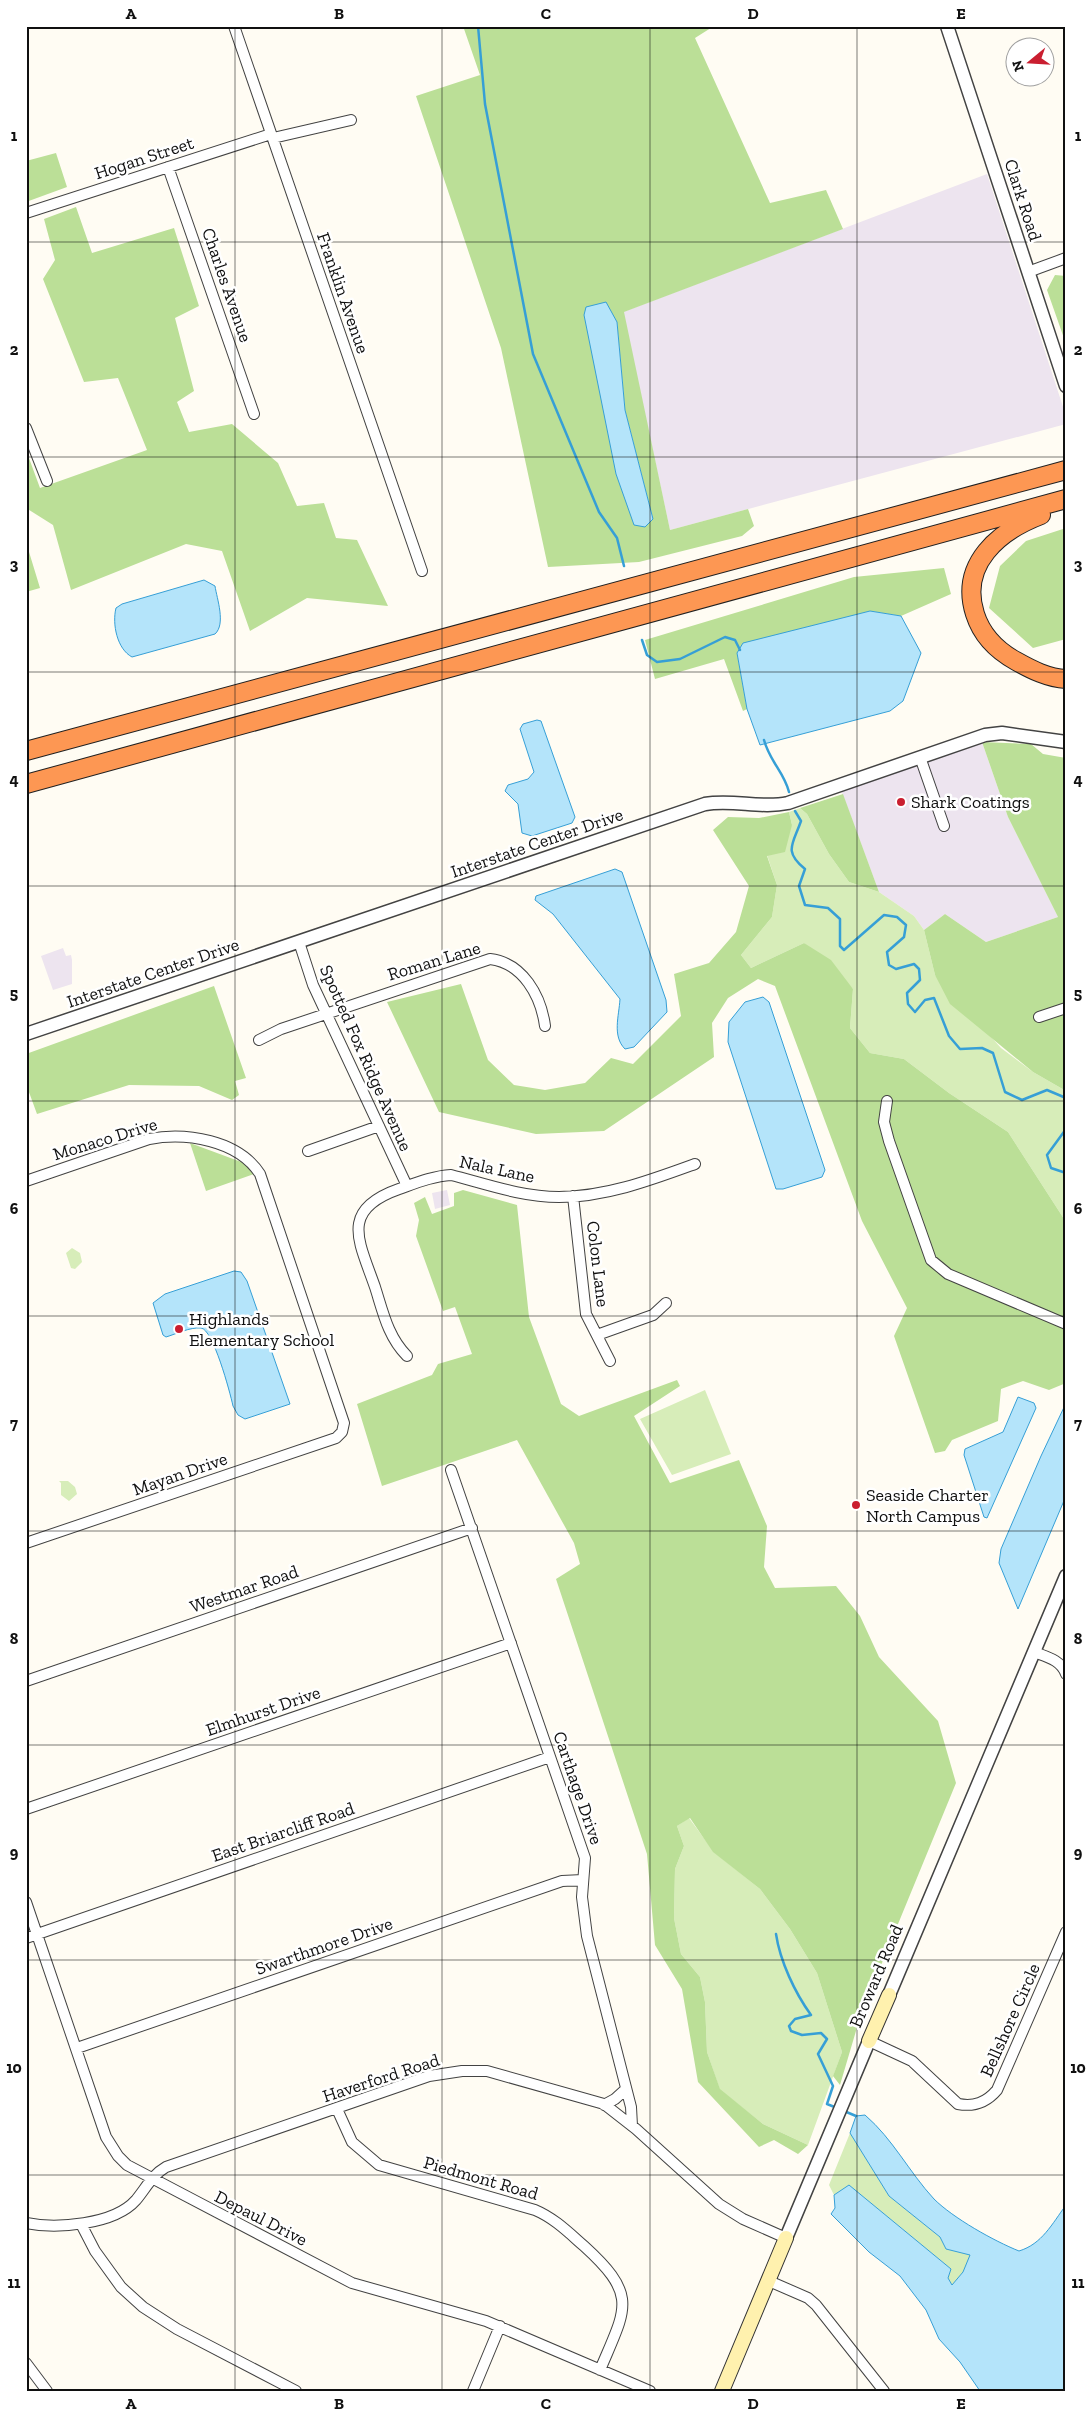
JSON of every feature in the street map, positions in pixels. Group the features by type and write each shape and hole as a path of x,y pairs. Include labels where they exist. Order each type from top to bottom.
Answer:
{"highway":[{"path":"26,750 1066,470"},
{"path":"1066,501 1027,520 1001,536 978,562 971,586 973,608 983,632 1004,654 1036,672 1066,679"},
{"path":"26,784 1066,501"},
{"path":"1036,672 1066,672"}],"main road":[{"name":"Broward Road","path":"869,2041 889,1995"},
{"name":"Broward Road","path":"722,2391 786,2238"}],"street":[{"name":"Franklin Avenue","path":"234,26 422,571"},
{"name":"Clark Road","path":"947,29 1066,386"},
{"name":"Hogan Street","path":"26,213 272,136 351,120"},
{"name":"Charles Avenue","path":"168,167 254,414"},
{"path":"1028,272 1066,258"},
{"path":"26,428 47,481"},
{"name":"Interstate Center Drive","path":"26,1034 705,804 722,802 778,805 994,733 1066,742"},
{"path":"920,757 944,826"},
{"name":"Spotted Fox Ridge Avenue","path":"299,942 313,985 407,1186"},
{"name":"Roman Lane","path":"259,1040 271,1032 490,959 512,965 520,973 537,996 543,1009 545,1026"},
{"path":"1039,1017 1066,1008"},
{"path":"887,1101 884,1122 889,1141 931,1260 948,1274 1066,1324"},
{"path":"308,1151 379,1126"},
{"name":"Monaco Drive","path":"26,1181 149,1139 165,1136 194,1138 235,1150 254,1164 260,1174 344,1423 342,1432"},
{"name":"Nala Lane","path":"407,1356 391,1336 358,1233 359,1222 367,1206 383,1194 440,1175 451,1175 518,1192 557,1197 573,1196 615,1190 695,1164"},
{"name":"Colon Lane","path":"573,1196 585,1304 590,1325 610,1361"},
{"path":"596,1335 652,1315 666,1303"},
{"name":"Mayan Drive","path":"26,1543 336,1438 342,1432"},
{"name":"Carthage Drive","path":"451,1470 585,1858 583,1916 633,2116 632,2126"},
{"name":"Westmar Road","path":"26,1681 472,1528"},
{"name":"Broward Road","path":"889,1995 1066,1576"},
{"name":"Elmhurst Drive","path":"26,1809 511,1643"},
{"path":"1034,1652 1054,1659 1060,1664 1066,1674"},
{"name":"East Briarcliff Road","path":"26,1938 550,1757"},
{"name":"Swarthmore Drive","path":"77,2048 562,1881 583,1880"},
{"name":"Depaul Drive","path":"26,1902 109,2143 127,2166 350,2283 500,2326 650,2391"},
{"name":"Bellshore Circle","path":"869,2041 912,2061 958,2104 967,2106 982,2103 997,2090 1066,1932"},
{"name":"Broward Road","path":"786,2238 869,2041"},
{"name":"Haverford Road","path":"26,2223 49,2227 81,2224 128,2207 135,2201 157,2172 166,2167 430,2076 476,2070 513,2077 604,2104 632,2126 719,2204 743,2219 786,2238"},
{"path":"604,2104 615,2099 626,2088"},
{"name":"Piedmont Road","path":"337,2108 352,2142 360,2151 379,2164 535,2210 558,2223 606,2267 619,2286 622,2304 619,2323 600,2370"},
{"path":"81,2224 95,2250 121,2287 144,2308 177,2329 296,2391"},
{"path":"769,2281 808,2298 816,2305 884,2391"},
{"path":"472,2391 500,2326"},
{"path":"26,2363 47,2391"}],"shaded area":[{"path":"987,174 1066,416 1066,424 670,530 623,312"},
{"path":"982,742 1008,817 1058,917 986,942 945,914 924,930 914,916 879,892 841,790"},
{"path":"63,948 66,956 71,955 72,984 53,990 41,956"},
{"path":"447,1190 450,1205 435,1209 432,1193"}],"green space":[{"path":"463,26 714,26 695,38 770,203 826,190 843,229 624,312 670,530 748,509 754,526 742,536 639,562 548,567 501,348 416,96 480,75","holes":["586,307 617,322 625,410 653,519"]},
{"path":"56,153 67,187 26,202 26,161"},
{"path":"76,207 92,253 174,228 199,306 175,318 194,391 177,402 189,432 232,424 278,463 297,506 324,503 336,538 357,540 388,606 307,598 250,631 222,551 186,544 71,590 53,525 26,508 26,450 40,488 147,450 118,378 84,382 43,279 55,260 44,219"},
{"path":"1055,275 1066,276 1066,344 1047,290"},
{"path":"1066,528 1066,639 1033,648 989,608 1000,566 1026,541"},
{"path":"26,542 40,588 26,592"},
{"path":"944,568 951,594 901,616 870,611 737,653 747,709 743,711 724,659 655,679 645,640 854,577"},
{"path":"982,742 1031,744 1043,754 1066,758 1066,1091 1033,1072 950,1004 935,975 924,930 945,914 986,942 1058,917 1008,817"},
{"path":"843,794 879,892 849,882 829,854 807,814 800,808"},
{"path":"800,808 807,814 829,854 849,882 879,892 914,916 924,930 935,975 1001,1048 1033,1072 1066,1091 1066,1222 1008,1132 949,1093 904,1059 870,1053 850,1028 853,989 804,943 751,968 741,955 772,917 777,885 767,855 792,825 789,812"},
{"path":"789,812 792,825 785,852 767,856 777,885 772,917 741,955 751,968 804,943 831,960 853,989 850,1028 870,1053 904,1059 949,1093 1008,1132 1066,1222 1066,1383 1049,1390 1023,1381 1001,1389 998,1421 952,1440 945,1451 935,1453 894,1336 907,1308 862,1221 775,986 758,979 728,998 712,1023 714,1057 604,1131 536,1134 439,1112 387,1002 461,984 488,1060 514,1085 545,1090 585,1083 611,1058 633,1064 681,1016 674,974 709,963 736,932 749,886 713,830 728,817 759,818"},
{"path":"214,986 246,1078 235,1081 239,1095 232,1100 199,1086 129,1085 37,1114 26,1084 26,1054"},
{"path":"190,1143 244,1163 254,1174 206,1191"},
{"path":"463,1190 517,1205 529,1317 561,1404 579,1416 677,1380 680,1386 634,1416 670,1483 739,1460 767,1526 764,1567 775,1588 836,1586 860,1616 879,1657 938,1721 956,1783 861,2014 840,2085 833,2076 842,2052 817,1973 790,1929 760,1889 713,1852 690,1818 677,1826 684,1846 675,1869 674,1918 681,1954 700,1977 705,2002 707,2052 720,2089 763,2124 808,2145 798,2154 774,2140 759,2147 698,2082 682,1989 655,1945 647,1854 556,1579 580,1564 574,1543 517,1440 382,1486 357,1404 432,1375 438,1364 472,1354 455,1307 443,1311 416,1236 419,1220 414,1203 425,1197 432,1214 454,1206 454,1193"},
{"path":"72,1248 80,1253 82,1262 75,1269 71,1268 66,1253"},
{"path":"705,1390 731,1454 672,1475 640,1419"},
{"path":"59,1481 68,1481 75,1487 77,1494 69,1501 61,1495 61,1483"},
{"path":"689,1818 714,1852 760,1889 790,1929 817,1973 842,2052 808,2145 763,2124 720,2090 707,2052 705,2002 700,1977 681,1954 674,1918 675,1869 684,1846 677,1826"},
{"path":"850,2133 889,2196 940,2237 946,2249 971,2255 963,2272 952,2285 948,2278 951,2269 849,2185 834,2195 829,2185"}],"water":[{"path":"606,302 617,322 625,410 653,519 645,527 634,525 616,474 584,315 586,307"},
{"path":"204,580 215,586 219,604 220,624 215,634 132,657 127,653 119,642 115,628 116,608 122,604"},
{"path":"870,611 901,616 921,653 903,701 890,711 760,745 747,709 737,653 743,643"},
{"path":"537,720 541,721 575,817 572,823 532,836 522,833 518,804 505,791 508,785 528,779 534,772 520,729 523,724"},
{"path":"615,869 622,872 666,1000 667,1012 634,1047 625,1049 617,1032 620,999 553,914 535,900 536,896"},
{"path":"763,997 769,1002 825,1170 822,1177 783,1189 776,1189 728,1042 729,1022 745,1002"},
{"path":"234,1271 241,1272 247,1281 290,1404 245,1419 238,1415 233,1406 216,1349 206,1331 201,1328 192,1329 166,1337 163,1335 153,1303 165,1294"},
{"path":"1018,1397 1034,1403 1036,1408 987,1518 984,1517 964,1455 965,1449 1003,1432"},
{"path":"1066,1403 1066,1496 1018,1609 999,1563 1001,1549"},
{"path":"865,2115 884,2134 934,2199 963,2221 1009,2247 1019,2251 1034,2244 1046,2232 1066,2205 1066,2391 980,2391 960,2362 939,2339 926,2310 900,2276 869,2252 831,2214 835,2208 834,2195 849,2185 951,2269 948,2278 952,2285 963,2272 970,2255 946,2249 940,2237 889,2196 850,2133 856,2116"}],"waterway":[{"path":"478,26 485,104 533,354 599,512 617,538 624,566"},
{"path":"642,640 647,655 657,662 680,659 725,637 735,640 740,650"},
{"path":"764,740 789,792"},
{"path":"795,811 801,821 793,842 792,852 798,863 805,869 799,886 805,905 828,908 840,919 840,946 844,950 884,915 897,917 906,925 904,937 887,952 889,965 896,969 914,964 919,969 920,980 907,993 908,1004 915,1012 925,1000 934,998 949,1036 960,1049 982,1048 993,1053 1005,1092 1022,1100 1047,1090 1066,1098"},
{"path":"1066,1129 1047,1155 1051,1168 1066,1173"},
{"path":"776,1934 789,1976 799,1997 811,2015 795,2019 789,2026 791,2031 802,2035 821,2033 827,2039 818,2054 833,2086 827,2104 837,2108"},
{"path":"844,2111 856,2116"}],"place":[{"name":"Shark Coatings","path":"901,802"},
{"name":"Highlands Elementary School","path":"179,1329"},
{"name":"Seaside Charter North Campus","path":"856,1505"}]}
